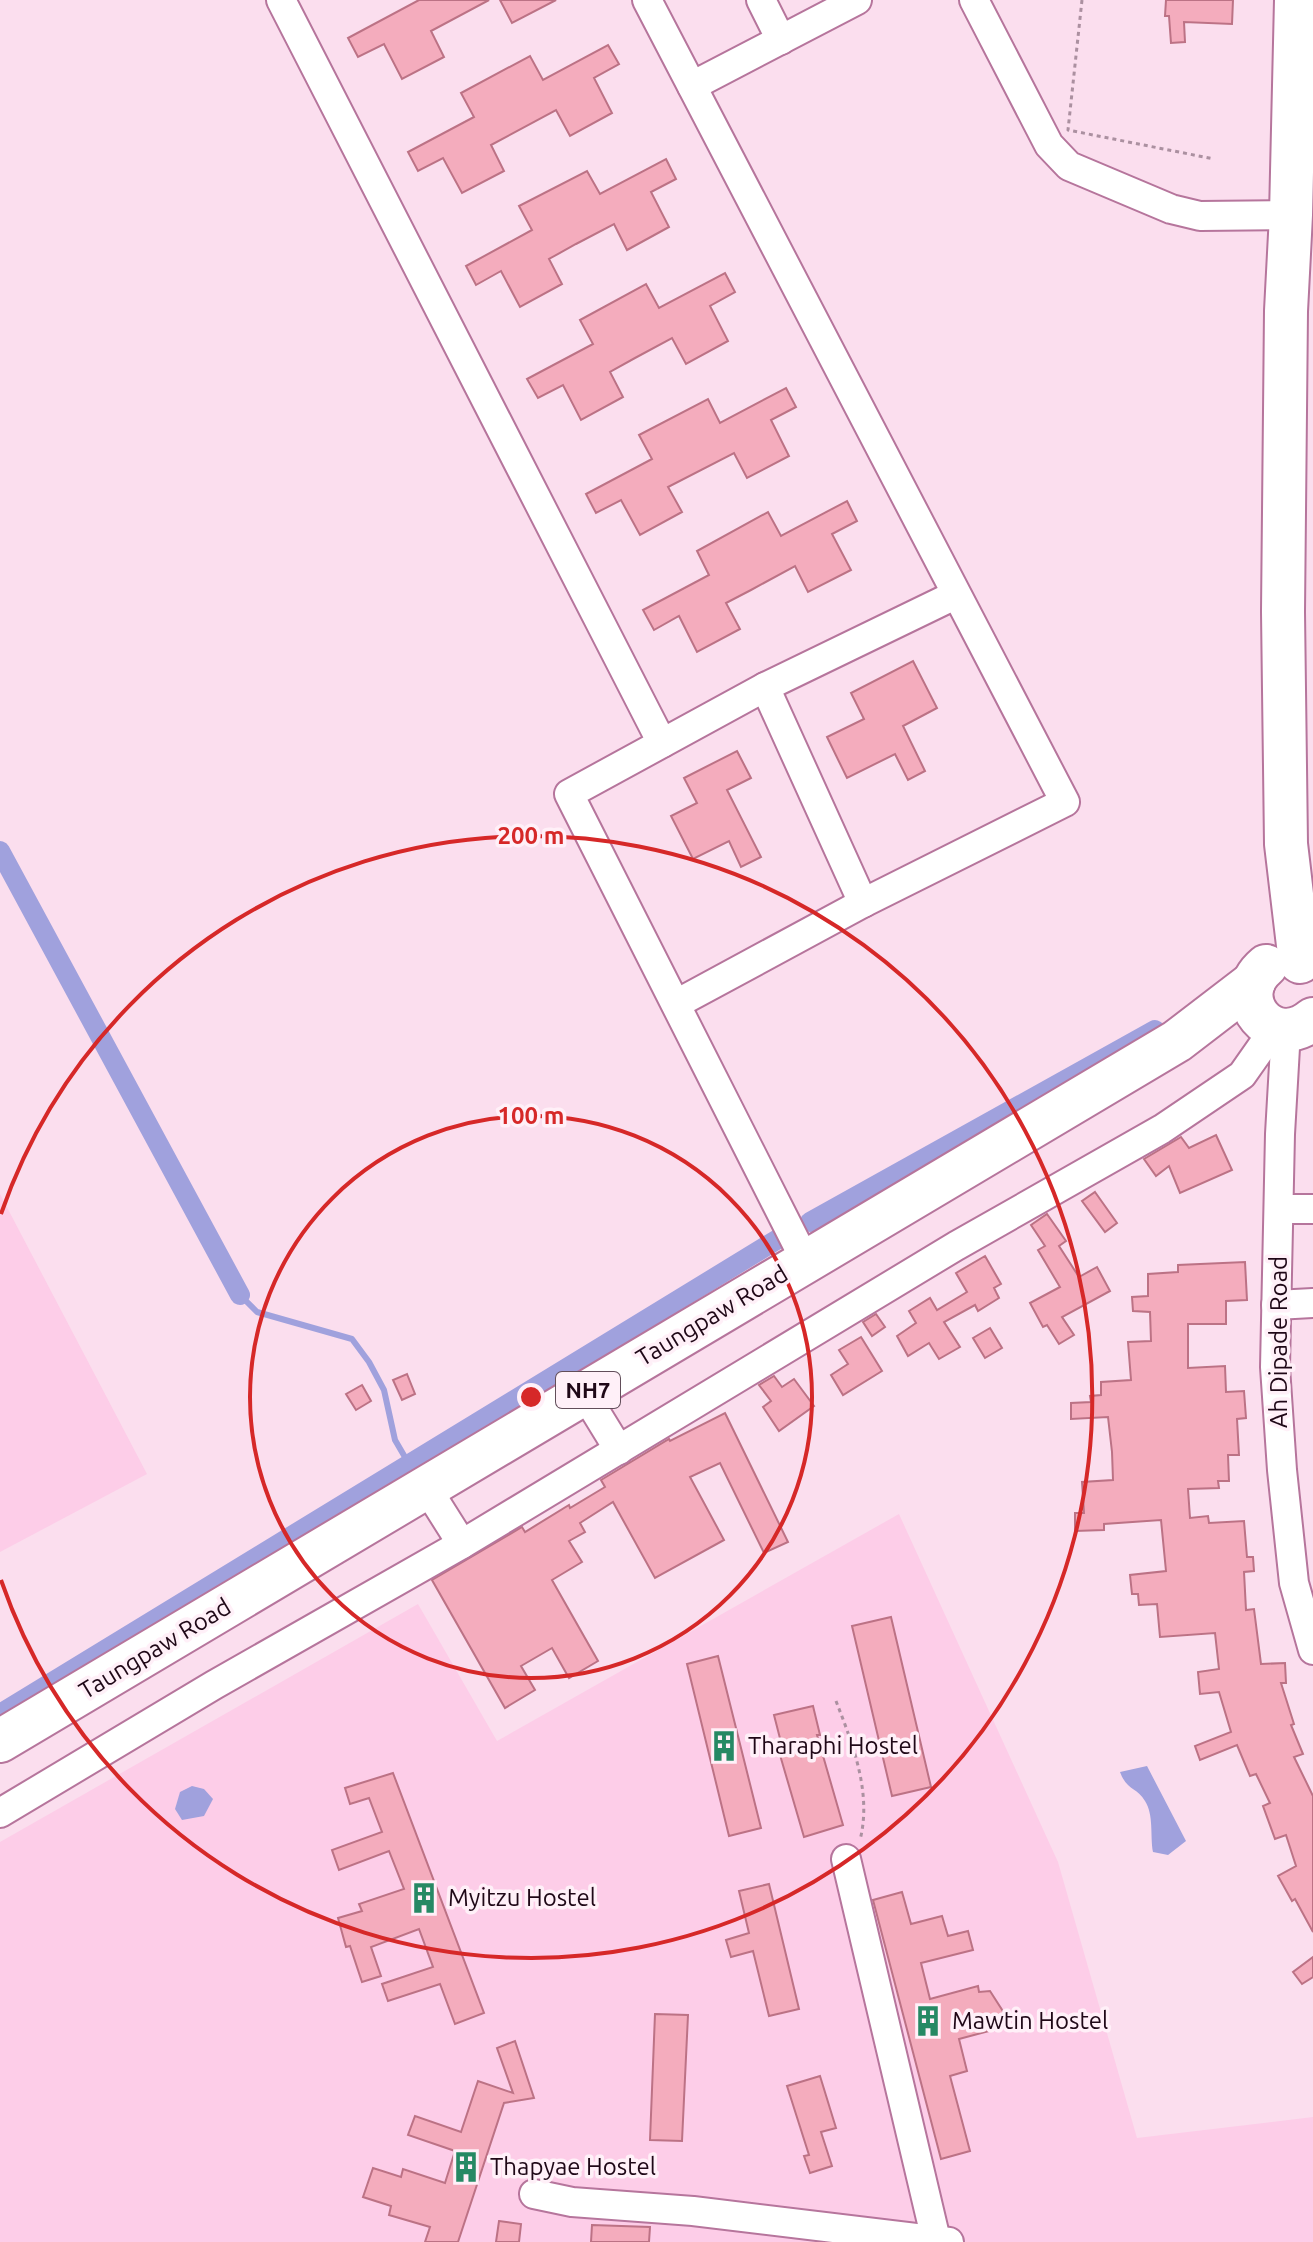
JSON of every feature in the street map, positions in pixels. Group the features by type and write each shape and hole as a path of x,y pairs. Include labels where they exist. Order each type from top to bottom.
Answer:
{"highway":[{"path":"1285,1025 1253,1004 1284,970 1283,612 1299,311 1291,215 1296,0"},
{"name":"Taungpaw Road","path":"0,1741 1177,1041 1284,970"},
{"name":"Taungpaw Road","path":"1177,1041 1285,1025"}],"street":[{"path":"281,0 662,743"},
{"path":"647,0 1065,802 863,903 676,1004"},
{"path":"761,0 781,40"},
{"path":"692,86 857,0"},
{"path":"974,0 1049,145 1069,166 1171,209 1200,216 1291,215"},
{"path":"805,1260 569,794 765,687 955,595"},
{"path":"765,687 863,903"},
{"path":"0,1813 214,1685 462,1544 956,1246 1206,1101 1242,1075 1285,1025"},
{"name":"Ah Dipade Road","path":"1285,1025 1275,1367 1294,1583 1313,1650"},
{"path":"1280,1209 1313,1209"},
{"path":"1276,1305 1313,1303"},
{"path":"584,1393 619,1450"},
{"path":"426,1487 462,1544"},
{"path":"534,2194 572,2202 693,2211 943,2241 846,1859"}],"path":[{"path":"1082,0 1068,130 1214,159"},
{"path":"836,1701 853,1745 866,1810 861,1839 846,1859"}],"shaded area":[{"path":"0,1194 147,1474 0,1552"},
{"path":"899,1514 1058,1862 1137,2138 1313,2117 1313,2242 0,2242 0,1842 418,1604 497,1741"}],"water":[{"path":"1147,1766 1186,1841 1168,1855 1153,1852 1148,1807 1120,1772"},
{"path":"192,1786 204,1789 213,1799 204,1816 182,1820 175,1809 180,1792"}],"building":[{"path":"419,0 489,0 431,31 444,57 402,79 384,44 358,57 348,38"},
{"path":"500,0 556,0 512,23"},
{"path":"1166,0 1233,0 1232,24 1184,22 1185,42 1171,43 1169,16 1165,16"},
{"path":"608,45 619,64 594,78 612,113 570,136 556,110 491,145 504,171 462,193 443,158 418,171 408,152 474,117 461,93 530,56 543,80"},
{"path":"666,159 676,179 651,192 669,227 627,250 614,224 576,244 549,259 562,284 520,307 501,271 476,285 466,266 532,230 519,206 587,171 600,194"},
{"path":"725,273 735,292 710,306 728,341 686,364 672,338 610,372 623,397 581,420 563,385 538,398 527,379 593,344 580,320 646,284 659,308"},
{"path":"786,388 796,407 771,420 789,456 747,478 734,453 668,487 682,512 640,535 621,500 596,513 586,494 652,459 639,435 708,399 720,423"},
{"path":"847,501 857,521 832,534 851,570 808,592 795,566 726,603 740,629 697,652 679,616 654,630 643,610 709,575 697,551 768,512 781,536"},
{"path":"913,661 937,708 903,726 925,771 908,780 895,754 847,778 827,737 864,719 851,693"},
{"path":"737,751 751,778 727,790 761,857 741,867 729,841 693,859 671,816 697,803 684,778"},
{"path":"1216,1135 1232,1170 1180,1193 1169,1166 1156,1176 1144,1159 1181,1137 1189,1148"},
{"path":"1095,1192 1117,1223 1105,1232 1082,1201"},
{"path":"1047,1214 1066,1241 1059,1246 1079,1277 1097,1267 1110,1291 1062,1317 1074,1335 1059,1344 1047,1325 1043,1327 1030,1303 1060,1287 1038,1250 1045,1246 1031,1225"},
{"path":"985,1256 1001,1284 994,1288 999,1298 978,1311 975,1305 944,1322 960,1347 939,1359 929,1343 908,1356 897,1336 916,1323 909,1311 930,1298 937,1310 967,1292 956,1273"},
{"path":"1245,1262 1247,1300 1226,1301 1226,1324 1188,1324 1188,1368 1225,1366 1226,1392 1244,1391 1246,1418 1237,1419 1239,1455 1228,1455 1229,1481 1218,1481 1219,1488 1188,1489 1190,1518 1208,1516 1209,1523 1244,1521 1247,1557 1253,1557 1254,1571 1244,1572 1246,1610 1254,1609 1261,1664 1285,1663 1286,1683 1281,1683 1294,1724 1291,1725 1303,1754 1294,1757 1313,1796 1313,1932 1278,1876 1296,1866 1286,1835 1275,1839 1263,1806 1270,1803 1256,1774 1250,1776 1237,1745 1200,1760 1195,1746 1231,1732 1219,1692 1200,1694 1198,1672 1219,1669 1215,1633 1160,1637 1157,1604 1139,1605 1138,1594 1132,1594 1130,1575 1166,1571 1161,1520 1104,1524 1104,1530 1075,1531 1075,1513 1084,1513 1082,1482 1113,1480 1108,1417 1071,1419 1071,1403 1091,1402 1090,1396 1101,1395 1101,1382 1131,1380 1128,1342 1151,1341 1150,1312 1133,1311 1132,1297 1148,1296 1148,1274 1178,1272 1178,1265"},
{"path":"876,1314 885,1327 872,1336 863,1322"},
{"path":"990,1328 1002,1348 985,1358 973,1338"},
{"path":"861,1337 882,1371 843,1395 831,1375 848,1364 839,1350"},
{"path":"407,1374 415,1394 402,1400 393,1380"},
{"path":"774,1376 782,1387 794,1379 814,1406 779,1431 763,1407 771,1401 759,1385"},
{"path":"362,1385 371,1401 356,1410 346,1394"},
{"path":"725,1413 788,1542 764,1553 720,1463 690,1477 724,1540 655,1578 613,1502 580,1523 585,1532 569,1541 582,1562 552,1580 598,1661 569,1678 552,1648 521,1666 535,1690 505,1708 432,1580 522,1527 525,1532 569,1505 570,1508 605,1487 601,1480 669,1439"},
{"path":"891,1617 931,1787 892,1796 852,1626"},
{"name":"Tharaphi Hostel","path":"718,1656 761,1828 729,1836 687,1664"},
{"path":"813,1706 820,1735 817,1735 843,1825 804,1837 780,1755 784,1754 774,1715"},
{"path":"393,1773 484,2013 455,2024 440,1984 388,2001 382,1984 433,1967 419,1929 371,1947 381,1976 362,1982 350,1946 346,1947 338,1918 362,1911 359,1904 404,1889 389,1851 339,1870 332,1850 382,1832 369,1798 350,1804 345,1788"},
{"path":"769,1884 799,2009 769,2016 753,1951 731,1957 726,1940 749,1933 739,1891"},
{"name":"Mawtin Hostel","path":"902,1892 911,1924 942,1916 948,1936 968,1931 973,1950 921,1963 930,1999 978,1986 979,1992 990,1991 1006,2016 988,2027 989,2031 959,2039 967,2071 950,2076 970,2151 941,2159 873,1900"},
{"path":"1313,1957 1313,1977 1302,1984 1293,1972"},
{"path":"655,2014 688,2015 682,2141 650,2140"},
{"path":"515,2041 534,2098 504,2103 458,2242 425,2242 430,2227 389,2215 391,2206 363,2197 373,2168 401,2177 403,2169 445,2183 455,2151 408,2135 415,2116 461,2132 478,2081 513,2093 497,2048"},
{"path":"820,2076 836,2128 821,2132 832,2166 810,2173 804,2156 809,2155 787,2086"},
{"path":"499,2221 521,2224 519,2242 496,2242"},
{"path":"592,2225 650,2227 649,2242 591,2242"}],"waterway":[{"path":"0,851 240,1295"},
{"path":"810,1222 1155,1030"},
{"path":"0,1714 778,1239"},
{"path":"240,1295 257,1312 352,1339 384,1390 395,1440 409,1464"}],"place":[{"name":"Tharaphi Hostel","path":"724,1746"},
{"name":"Myitzu Hostel","path":"424,1898"},
{"name":"Mawtin Hostel","path":"928,2021"},
{"name":"Thapyae Hostel","path":"466,2167"}]}
